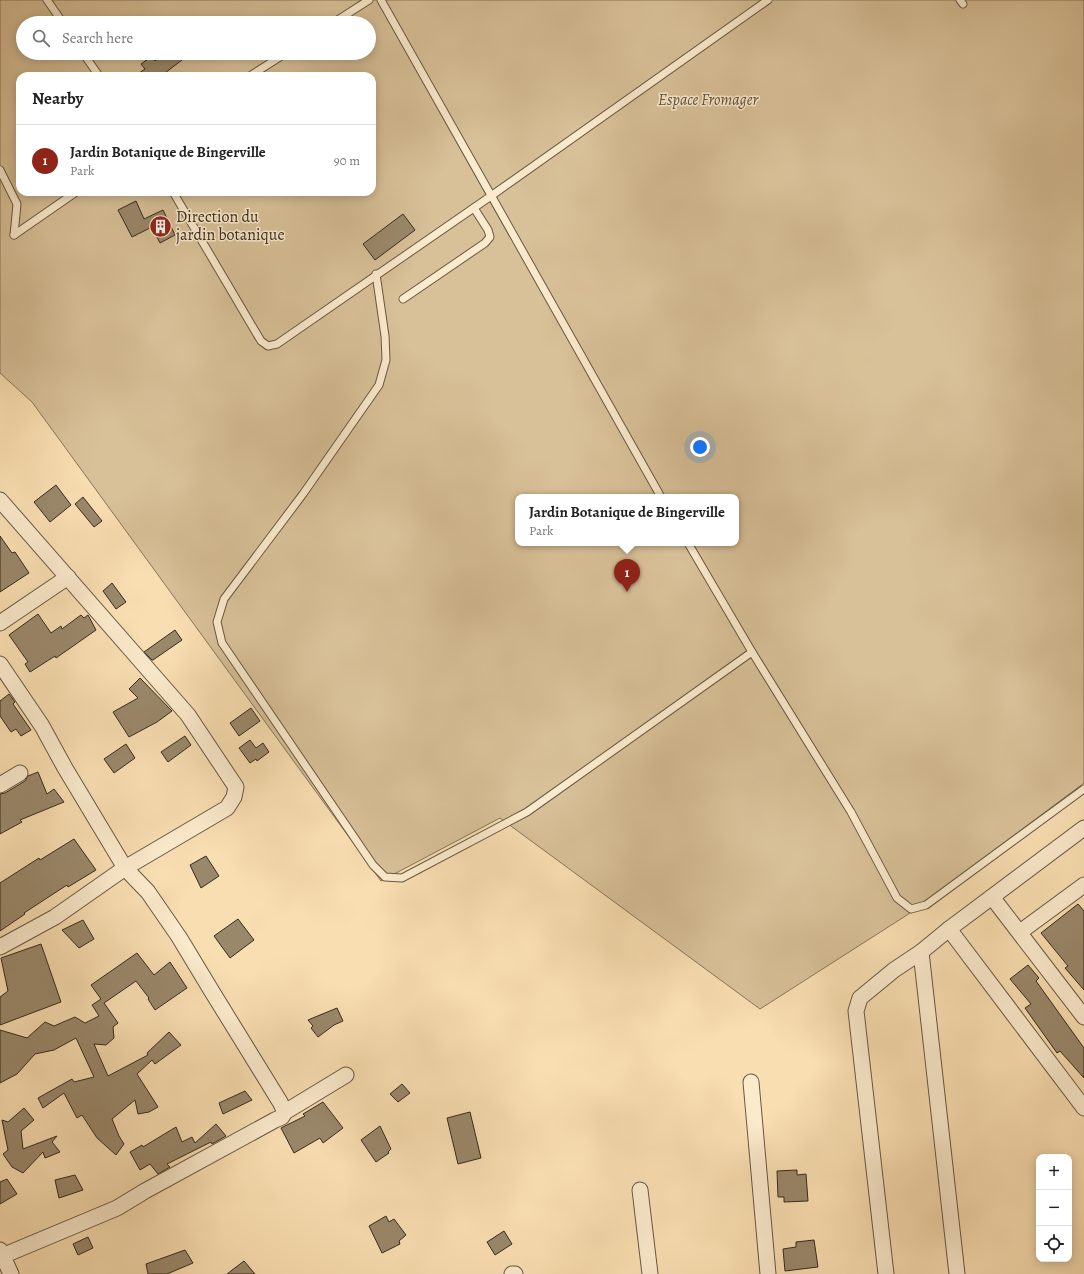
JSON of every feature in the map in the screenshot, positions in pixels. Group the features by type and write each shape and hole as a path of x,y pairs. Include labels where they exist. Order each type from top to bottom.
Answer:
{"street":[{"path":"0,500 188,715 236,786 234,797 227,808 125,868 55,917 0,947"},
{"path":"0,623 68,577"},
{"path":"0,664 42,726 65,768 125,868 148,892 179,937 285,1112"},
{"path":"0,785 20,773"},
{"path":"886,1274 856,1011 860,998 894,970 921,952 949,929 1084,828"},
{"path":"1020,932 1084,885"},
{"path":"992,897 1084,1017"},
{"path":"949,929 1084,1108"},
{"path":"921,952 957,1274"},
{"path":"11,1274 1,1254 117,1208 145,1191 282,1117 285,1112 346,1075"},
{"path":"751,1082 768,1274"},
{"path":"640,1190 650,1274"}],"lane":[{"path":"47,0 58,16"},
{"path":"344,16 369,0"},
{"path":"381,0 658,494"},
{"path":"175,196 261,341 268,346 277,344 376,274 474,208 768,0"},
{"path":"88,60 96,72"},
{"path":"256,72 275,60"},
{"path":"0,170 17,204 14,235 70,196"},
{"path":"403,299 485,243 490,237 488,230 474,208"},
{"path":"376,274 385,336 386,360 380,385 303,494 224,599 217,622 222,643 373,865 385,877 402,878 527,812 752,652"},
{"path":"690,546 752,652 851,812 897,898 911,909 926,905 1084,789"}],"green space":[{"name":"Espace Fromager","path":"0,0 1084,0 1084,783 907,915 760,1009 500,818 381,881 32,402 0,373"}],"building":[{"path":"146,60 182,60 166,72 141,72 145,69 141,64"},
{"path":"136,201 144,219 163,210 175,235 160,243 152,227 132,237 118,210"},
{"path":"403,214 415,230 375,260 363,244"},
{"path":"56,485 71,505 50,522 34,502"},
{"path":"83,497 102,521 94,527 75,504"},
{"path":"0,536 12,553 15,552 29,573 0,592"},
{"path":"112,583 126,602 116,609 103,591"},
{"path":"38,614 51,633 61,626 62,629 81,615 84,618 88,615 96,630 56,658 55,656 30,672 25,664 28,662 9,635"},
{"path":"175,630 182,640 153,660 144,652"},
{"path":"140,678 172,711 157,722 129,737 113,712 138,698 129,689"},
{"path":"9,694 15,702 13,704 31,730 21,736 16,729 11,732 0,716 0,701"},
{"path":"251,708 260,721 239,736 230,723"},
{"path":"185,736 191,745 168,762 161,752"},
{"path":"250,740 256,748 263,743 269,752 257,761 256,759 250,763 239,748"},
{"path":"126,744 135,758 114,773 104,759"},
{"path":"38,772 47,794 54,789 64,802 20,820 22,822 0,834 0,794 5,793 25,781 28,776"},
{"path":"74,839 96,870 68,887 67,885 24,913 25,914 0,931 0,883 39,858 40,860"},
{"path":"206,856 219,876 201,888 190,865"},
{"path":"1078,904 1084,911 1084,990 1065,968 1068,966 1041,933"},
{"path":"238,919 254,940 230,958 214,936"},
{"path":"83,920 94,939 79,948 62,930"},
{"path":"41,944 61,1002 0,1025 0,997 8,991 1,958"},
{"path":"137,953 154,975 170,962 187,988 155,1010 148,999 149,998 136,981 104,1003 118,1023 113,1027 114,1038 106,1045 94,1044 108,1076 148,1055 147,1053 169,1032 181,1045 155,1064 152,1060 137,1074 158,1107 149,1112 138,1114 135,1100 112,1119 124,1144 116,1155 97,1138 82,1115 77,1118 64,1093 43,1108 38,1098 72,1079 74,1082 94,1077 76,1038 54,1050 35,1054 17,1074 0,1083 0,1030 27,1038 45,1022 54,1026 75,1017 85,1023 99,1016 92,1005 101,999 91,985"},
{"path":"1028,965 1039,978 1036,981 1084,1048 1084,1078 1060,1051 1057,1053 1025,1008 1031,1004 1010,979"},
{"path":"337,1008 343,1021 334,1025 318,1037 311,1028 313,1026 308,1020"},
{"path":"402,1084 410,1093 398,1102 390,1094"},
{"path":"245,1091 252,1100 223,1114 219,1103"},
{"path":"323,1102 343,1128 323,1143 320,1138 294,1153 281,1128 305,1116 303,1114"},
{"path":"24,1108 34,1120 21,1131 23,1149 57,1136 52,1142 60,1152 45,1158 43,1152 23,1173 12,1167 3,1154 8,1150 2,1120 8,1122"},
{"path":"470,1112 481,1158 458,1164 447,1118"},
{"path":"216,1124 226,1136 212,1144 211,1142 167,1164 170,1167 158,1174 150,1164 140,1170 130,1152 142,1145 143,1147 176,1127 182,1142 192,1137 195,1143"},
{"path":"380,1126 391,1149 388,1152 389,1153 376,1162 361,1140"},
{"path":"797,1170 797,1175 806,1174 808,1201 784,1202 784,1197 778,1197 777,1171"},
{"path":"75,1175 83,1190 59,1198 55,1180"},
{"path":"7,1179 17,1194 0,1204 0,1182"},
{"path":"386,1216 389,1222 394,1219 406,1235 399,1241 400,1244 382,1253 369,1226"},
{"path":"504,1231 512,1244 495,1255 487,1242"},
{"path":"88,1237 93,1248 78,1255 73,1244"},
{"path":"814,1240 818,1267 785,1271 783,1249 796,1247 796,1242"},
{"path":"185,1250 193,1263 167,1274 148,1274 146,1264"},
{"path":"244,1261 255,1274 227,1274"}],"place":[{"name":"Direction du jardin botanique","path":"161,226"},
{"name":"Jardin Botanique de Bingerville","path":"627,592"}]}
